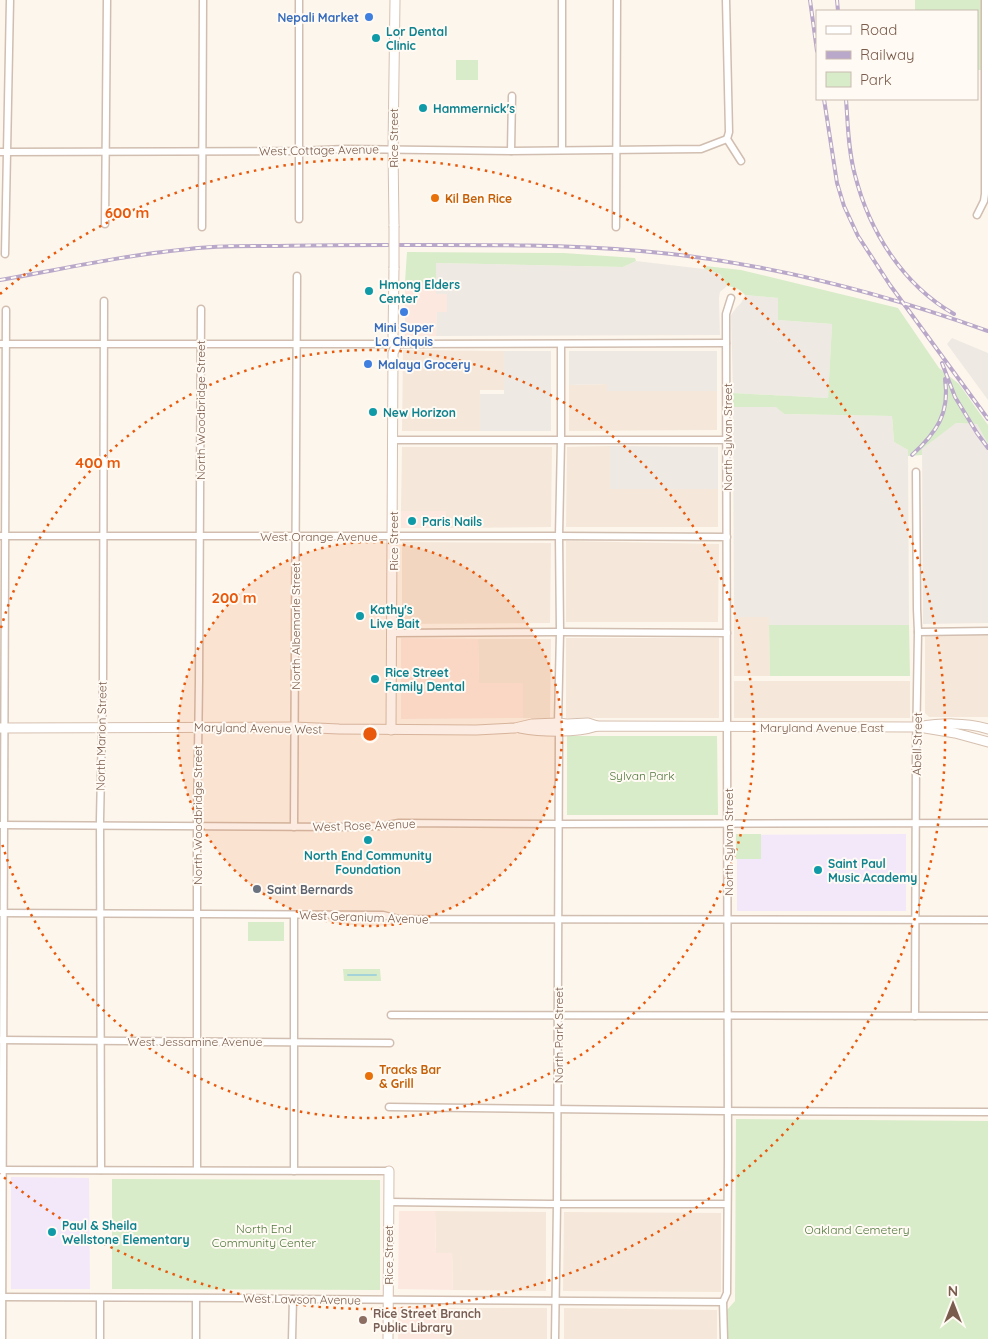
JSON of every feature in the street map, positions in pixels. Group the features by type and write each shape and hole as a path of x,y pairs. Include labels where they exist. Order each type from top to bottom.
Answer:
{"main road":[{"name":"Rice Street","path":"391,730 394,440 394,0"},
{"name":"Maryland Avenue West","path":"2,728 294,727 391,730 515,728 532,730 567,724 588,723 597,726 727,726"},
{"path":"917,727 942,723 988,729"},
{"name":"Maryland Avenue East","path":"727,726 917,727"},
{"path":"917,727 955,733 988,742"},
{"name":"Rice Street","path":"388,1339 389,1171"}],"street":[{"path":"5,254 3,152 10,0"},
{"path":"104,224 107,0"},
{"path":"202,228 203,0"},
{"path":"299,0 299,219"},
{"path":"562,0 562,150"},
{"path":"616,227 617,0"},
{"path":"726,0 729,132 727,139 741,161"},
{"path":"976,215 984,201 985,194 985,0"},
{"path":"511,151 512,96"},
{"name":"West Cottage Avenue","path":"3,152 299,151 345,149 511,151 701,149 727,139"},
{"name":"North Albemarle Street","path":"294,827 297,276"},
{"name":"North Sylvan Street","path":"724,1339 723,1302 727,1293 728,1111 726,314 731,298"},
{"name":"North Marion Street","path":"101,1170 100,825 104,301"},
{"name":"North Woodbridge Street","path":"196,1170 196,826 201,309"},
{"path":"2,1339 2,536 3,344 6,310"},
{"path":"3,344 561,345 726,343"},
{"name":"North Park Street","path":"555,1339 561,345"},
{"path":"394,440 727,440"},
{"name":"Abell Street","path":"915,1016 918,632 916,472"},
{"name":"West Orange Avenue","path":"2,536 727,537"},
{"path":"918,632 988,631"},
{"path":"392,633 727,633"},
{"path":"961,724 988,724"},
{"name":"West Rose Avenue","path":"2,825 294,827 382,826 399,823 988,823"},
{"name":"West Geranium Avenue","path":"2,913 383,915 398,919 988,920"},
{"path":"294,915 294,1171"},
{"path":"391,1015 988,1016"},
{"name":"West Jessamine Avenue","path":"1,1040 390,1043"},
{"path":"390,1107 988,1112"},
{"path":"1,1170 389,1171"},
{"path":"389,1202 726,1204"},
{"name":"West Lawson Avenue","path":"1,1297 723,1302"},
{"path":"100,1298 100,1339"},
{"path":"196,1299 196,1339"},
{"path":"292,1339 293,1299"}],"shaded area":[{"path":"636,261 704,269 720,274 727,286 720,292 719,298 720,335 436,336 437,312 447,312 447,294 436,294 436,263 623,267"},
{"path":"405,282 436,283 436,294 447,294 447,312 437,312 436,336 405,336"},
{"path":"745,295 778,298 778,320 832,324 828,398 733,393 731,315"},
{"path":"952,338 988,353 988,400 947,344"},
{"path":"403,350 504,351 504,390 480,390 480,431 402,431"},
{"path":"504,351 551,351 551,431 480,431 480,394 504,394"},
{"path":"569,351 717,351 717,391 607,391 607,384 569,385"},
{"path":"607,384 608,391 717,391 717,430 569,431 569,385"},
{"path":"733,407 777,407 784,414 892,416 894,442 908,450 909,625 769,625 769,617 734,617"},
{"path":"955,423 977,424 988,444 988,623 923,624 922,449"},
{"path":"610,446 610,489 718,489 718,527 566,527 567,447"},
{"path":"610,446 718,447 718,489 610,489"},
{"path":"402,447 552,447 551,527 446,528 445,511 401,511"},
{"path":"401,511 446,511 446,528 401,528"},
{"path":"566,541 719,544 718,622 566,622"},
{"path":"402,542 551,543 550,623 402,624"},
{"path":"734,617 769,617 770,676 734,676"},
{"path":"925,635 988,635 988,717 929,717 925,713"},
{"path":"401,638 478,639 479,683 523,683 523,718 401,719"},
{"path":"566,638 719,638 719,718 566,718"},
{"path":"478,639 551,639 550,718 523,718 523,683 479,683"},
{"path":"734,681 910,681 910,718 734,718"},
{"path":"906,834 906,911 737,911 737,835"},
{"name":"Paul & Sheila Wellstone Elementary","path":"11,1177 89,1178 90,1289 11,1289"},
{"path":"399,1211 435,1211 436,1253 452,1253 453,1290 398,1289"},
{"path":"435,1211 546,1212 546,1291 453,1290 452,1253 436,1253"},
{"path":"564,1212 721,1213 721,1292 563,1291"},
{"path":"398,1307 440,1308 440,1339 398,1339"},
{"path":"440,1308 547,1308 547,1339 440,1339"},
{"path":"564,1308 717,1310 717,1339 564,1339"}],"green space":[{"path":"915,0 985,0 985,70 978,70 978,10 915,10"},
{"path":"456,60 478,60 478,80 456,80"},
{"path":"407,252 564,253 635,258 636,261 623,267 436,263 436,283 405,282"},
{"path":"705,266 741,270 898,308 939,368 959,384 988,425 988,444 977,424 956,423 922,449 922,455 908,456 908,450 894,442 892,416 784,414 776,407 733,407 733,393 828,398 832,324 778,320 778,298 745,295 737,289 727,286 720,274 704,269"},
{"path":"769,625 909,625 910,676 770,676"},
{"name":"Sylvan Park","path":"567,736 717,736 718,815 567,815"},
{"path":"736,834 761,834 761,859 736,859"},
{"path":"248,922 284,922 284,941 248,941"},
{"path":"343,969 380,969 381,981 344,981"},
{"name":"Oakland Cemetery","path":"736,1119 988,1121 988,1339 727,1339 727,1310 735,1301"},
{"name":"North End Community Center","path":"112,1179 380,1180 380,1290 112,1289"}],"waterway":[{"path":"348,975 376,975"}],"railway":[{"path":"810,0 816,44"},
{"path":"837,0 838,10"},
{"path":"824,100 837,183 844,206 858,236 890,285 988,419"},
{"path":"846,100 853,166 861,196 879,236 904,272 919,288 954,314"},
{"path":"0,280 141,255 212,247 334,245 578,247 685,256 774,270 903,303 988,331"},
{"path":"942,363 955,397 988,448"},
{"path":"912,455 934,431 943,413 946,391 945,379"}],"place":[{"name":"Nepali Market","path":"369,17"},
{"name":"Lor Dental Clinic","path":"376,38"},
{"name":"Hammernick's","path":"423,108"},
{"name":"Kil Ben Rice","path":"435,198"},
{"name":"Hmong Elders Center","path":"369,291"},
{"name":"Mini Super La Chiquis","path":"404,312"},
{"name":"Malaya Grocery","path":"368,364"},
{"name":"New Horizon","path":"373,412"},
{"name":"Paris Nails","path":"412,521"},
{"name":"Kathy's Live Bait","path":"360,616"},
{"name":"Rice Street Family Dental","path":"375,679"},
{"name":"North End Community Foundation","path":"368,840"},
{"name":"Saint Paul Music Academy","path":"818,870"},
{"name":"Saint Bernards","path":"257,889"},
{"name":"Tracks Bar & Grill","path":"369,1076"},
{"name":"Paul & Sheila Wellstone Elementary","path":"52,1232"},
{"name":"Rice Street Branch Public Library","path":"363,1320"}]}
